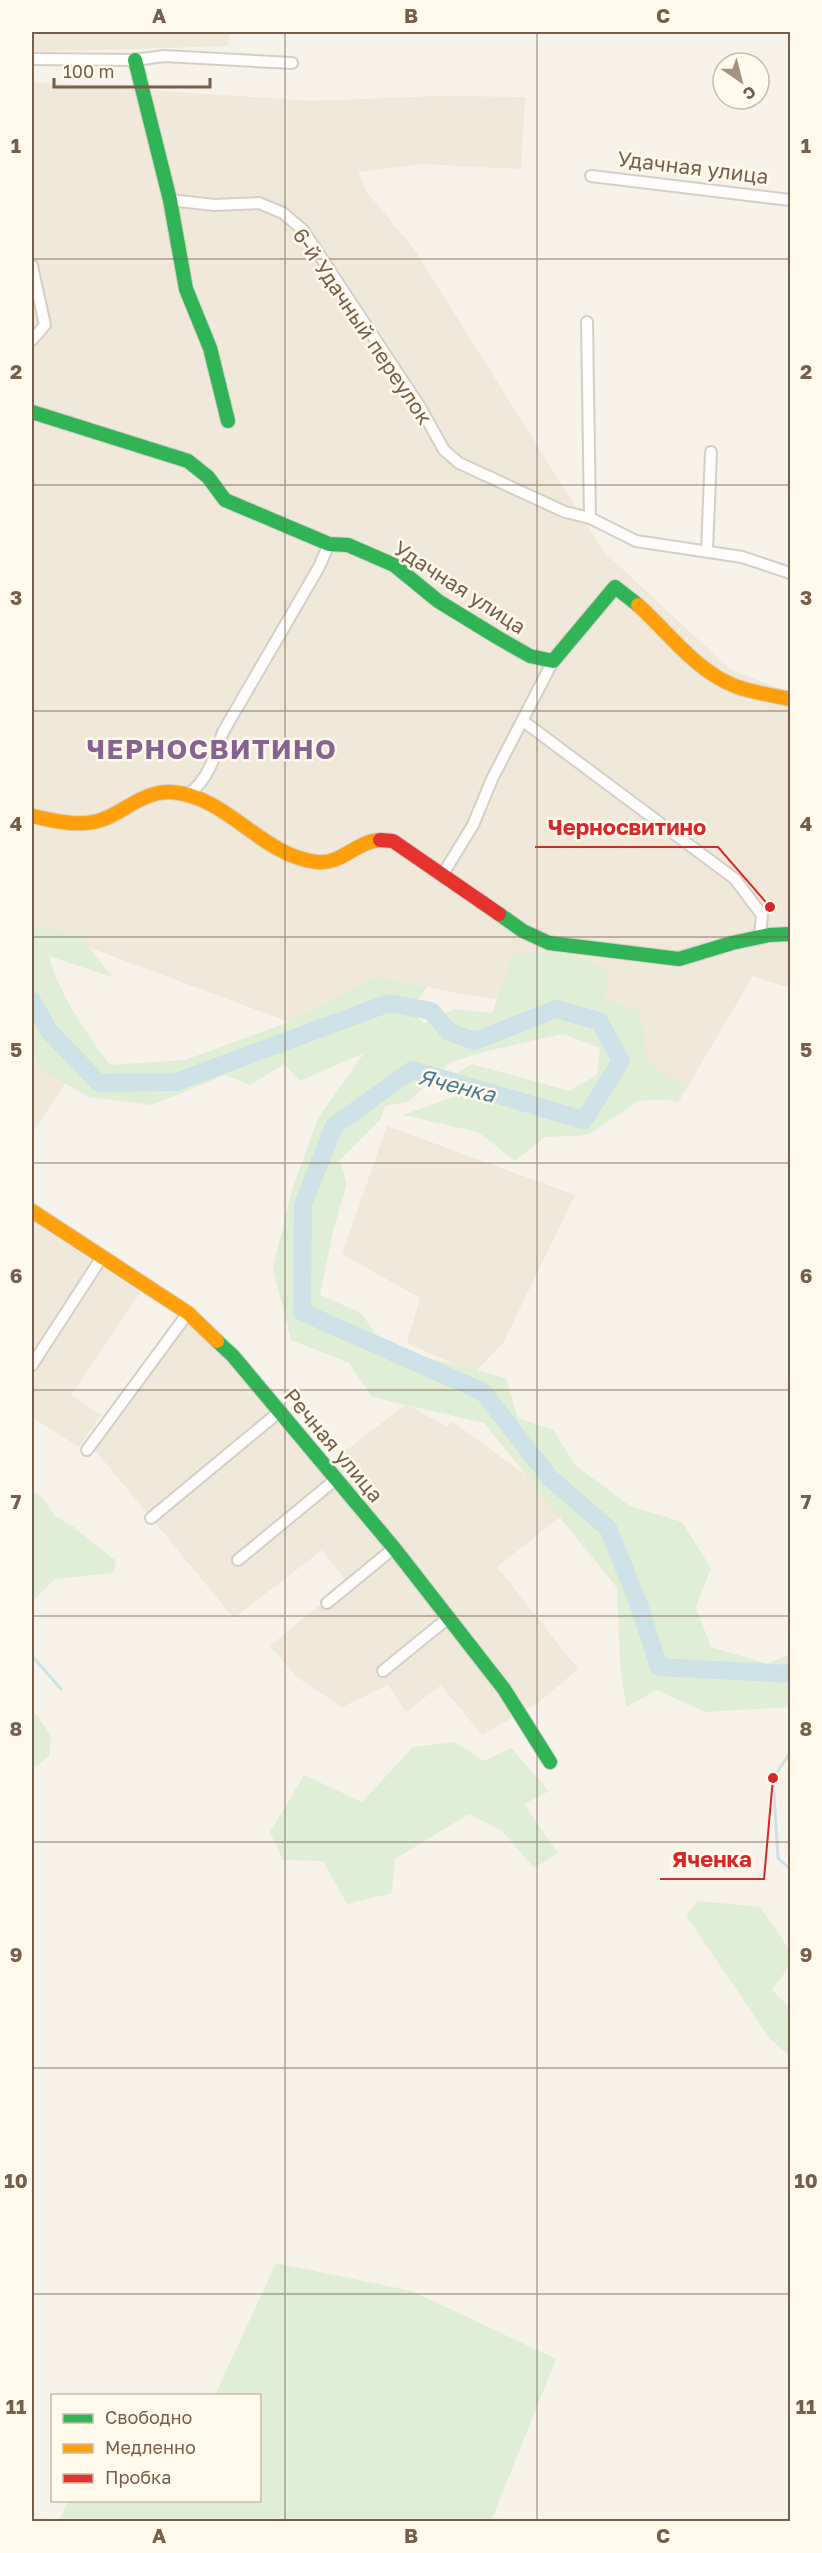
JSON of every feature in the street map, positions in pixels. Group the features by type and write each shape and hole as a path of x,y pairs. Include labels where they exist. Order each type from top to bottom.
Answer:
{"street":[{"path":"32,59 135,60 164,56 292,63"},
{"path":"135,60 170,200 186,289 210,348 228,421"},
{"name":"Удачная улица","path":"591,176 790,200"},
{"name":"6-й Удачный переулок","path":"170,200 214,205 259,203 283,213 303,230 420,407 444,450 459,463 565,512 590,518"},
{"path":"32,266 45,325 32,340"},
{"path":"587,322 590,518 636,541 742,557 790,573"},
{"name":"Удачная улица","path":"32,412 188,461 208,477 225,500 329,544 348,545 394,565 438,601 500,639 530,656 553,661"},
{"path":"707,551 711,452"},
{"path":"189,794 202,783 214,759 223,732 319,567 329,544"},
{"path":"442,874 473,825 492,779 553,661 615,587 634,600 698,663 721,679 729,684 790,699"},
{"path":"523,721 735,879 762,915 760,937"},
{"path":"32,816 59,822 81,823 103,819 152,794 170,792 189,794 215,804 287,851 316,862 333,861 375,840 393,841 523,931 549,943 679,959 760,937 790,934"},
{"name":"Речная улица","path":"32,1211 188,1313 233,1356 394,1548 504,1689 550,1762"},
{"path":"32,1365 102,1257"},
{"path":"87,1450 188,1313"},
{"path":"151,1518 279,1412"},
{"path":"238,1560 335,1480"},
{"path":"327,1603 394,1548"},
{"path":"383,1671 448,1618"}],"shaded area":[{"path":"32,32 230,32 228,46 32,52"},
{"path":"32,82 311,101 438,96 525,97 521,169 423,164 358,172 366,191 414,249 604,552 731,670 790,692 790,988 753,976 678,1103 641,1089 631,1016 462,994 377,976 289,1022 32,926"},
{"path":"32,1058 69,1078 32,1133"},
{"path":"387,1126 575,1195 503,1343 474,1373 407,1343 420,1298 342,1254"},
{"path":"32,1221 140,1293 71,1395 101,1415 79,1447 32,1417"},
{"path":"189,1320 326,1466 406,1404 447,1427 453,1422 571,1508 497,1567 578,1669 538,1703 482,1735 441,1685 406,1712 388,1685 342,1707 298,1678 270,1646 347,1582 322,1550 234,1618 94,1449"}],"green space":[{"path":"32,926 80,936 112,977 49,956 66,999 110,1065 185,1060 289,1022 377,976 427,987 410,1011 424,1023 454,1009 492,1013 513,954 566,953 609,970 604,999 640,1012 648,1063 688,1087 673,1099 638,1101 588,1135 545,1137 515,1161 478,1132 403,1115 456,1096 440,1083 472,1064 569,1091 597,1075 600,1048 563,1034 483,1052 449,1063 408,1102 385,1106 380,1120 340,1160 347,1184 333,1231 320,1295 361,1313 385,1347 506,1378 518,1418 553,1430 576,1466 630,1506 682,1522 711,1568 696,1607 711,1647 767,1664 790,1654 790,1707 705,1712 657,1690 626,1707 620,1663 617,1588 484,1423 372,1397 349,1363 291,1340 273,1268 291,1193 318,1118 364,1053 300,1081 284,1064 250,1085 225,1075 152,1105 88,1097 41,1069 32,1051"},
{"path":"32,1491 42,1497 55,1516 71,1525 116,1561 113,1573 55,1579 32,1602"},
{"path":"32,1708 51,1736 49,1756 32,1770"},
{"path":"455,1742 484,1761 511,1748 549,1791 524,1804 558,1853 534,1868 502,1831 469,1814 395,1859 392,1893 347,1904 323,1861 283,1860 270,1832 304,1775 362,1802 413,1747"},
{"path":"698,1901 760,1907 790,1950 790,1965 772,1990 790,2008 790,2056 770,2039 686,1915"},
{"path":"276,2263 412,2291 556,2359 491,2521 59,2521 68,2502 261,2502 261,2394 215,2394"}],"waterway":[{"name":"Яченка","path":"32,1001 49,1031 99,1083 176,1082 389,1003 431,1011 449,1032 475,1041 556,1009 599,1021 621,1061 584,1120 412,1070 334,1126 303,1204 302,1312 483,1392 550,1478 608,1528 639,1605 659,1667 790,1674"},
{"path":"32,1656 61,1689"},
{"name":"Яченка","path":"790,1753 773,1778 778,1858 790,1869"}],"traffic: fast":[{"path":"135,60 170,200 186,289 210,348 228,421"},
{"path":"32,412 188,461 208,477 225,500 329,544 348,545 394,565 438,601 530,656 553,661 615,587 638,605"},
{"path":"499,914 523,931 549,943 679,959 732,943 769,935 790,934"},
{"path":"217,1341 233,1356 394,1548 504,1689 550,1762"}],"traffic: slow":[{"path":"638,605 708,671 735,686 790,699"},
{"path":"32,816 68,823 95,822 144,798 171,792 191,796 210,804 279,849 317,862 334,860 364,844 380,840"},
{"path":"32,1211 188,1313 217,1341"}],"traffic: jam":[{"path":"380,840 393,841 499,914"}],"place":[{"name":"Черносвитино","path":"770,907"},
{"name":"Яченка","path":"773,1778"}],"district":[{"name":"ЧЕРНОСВИТИНО","path":"212,749"}]}
